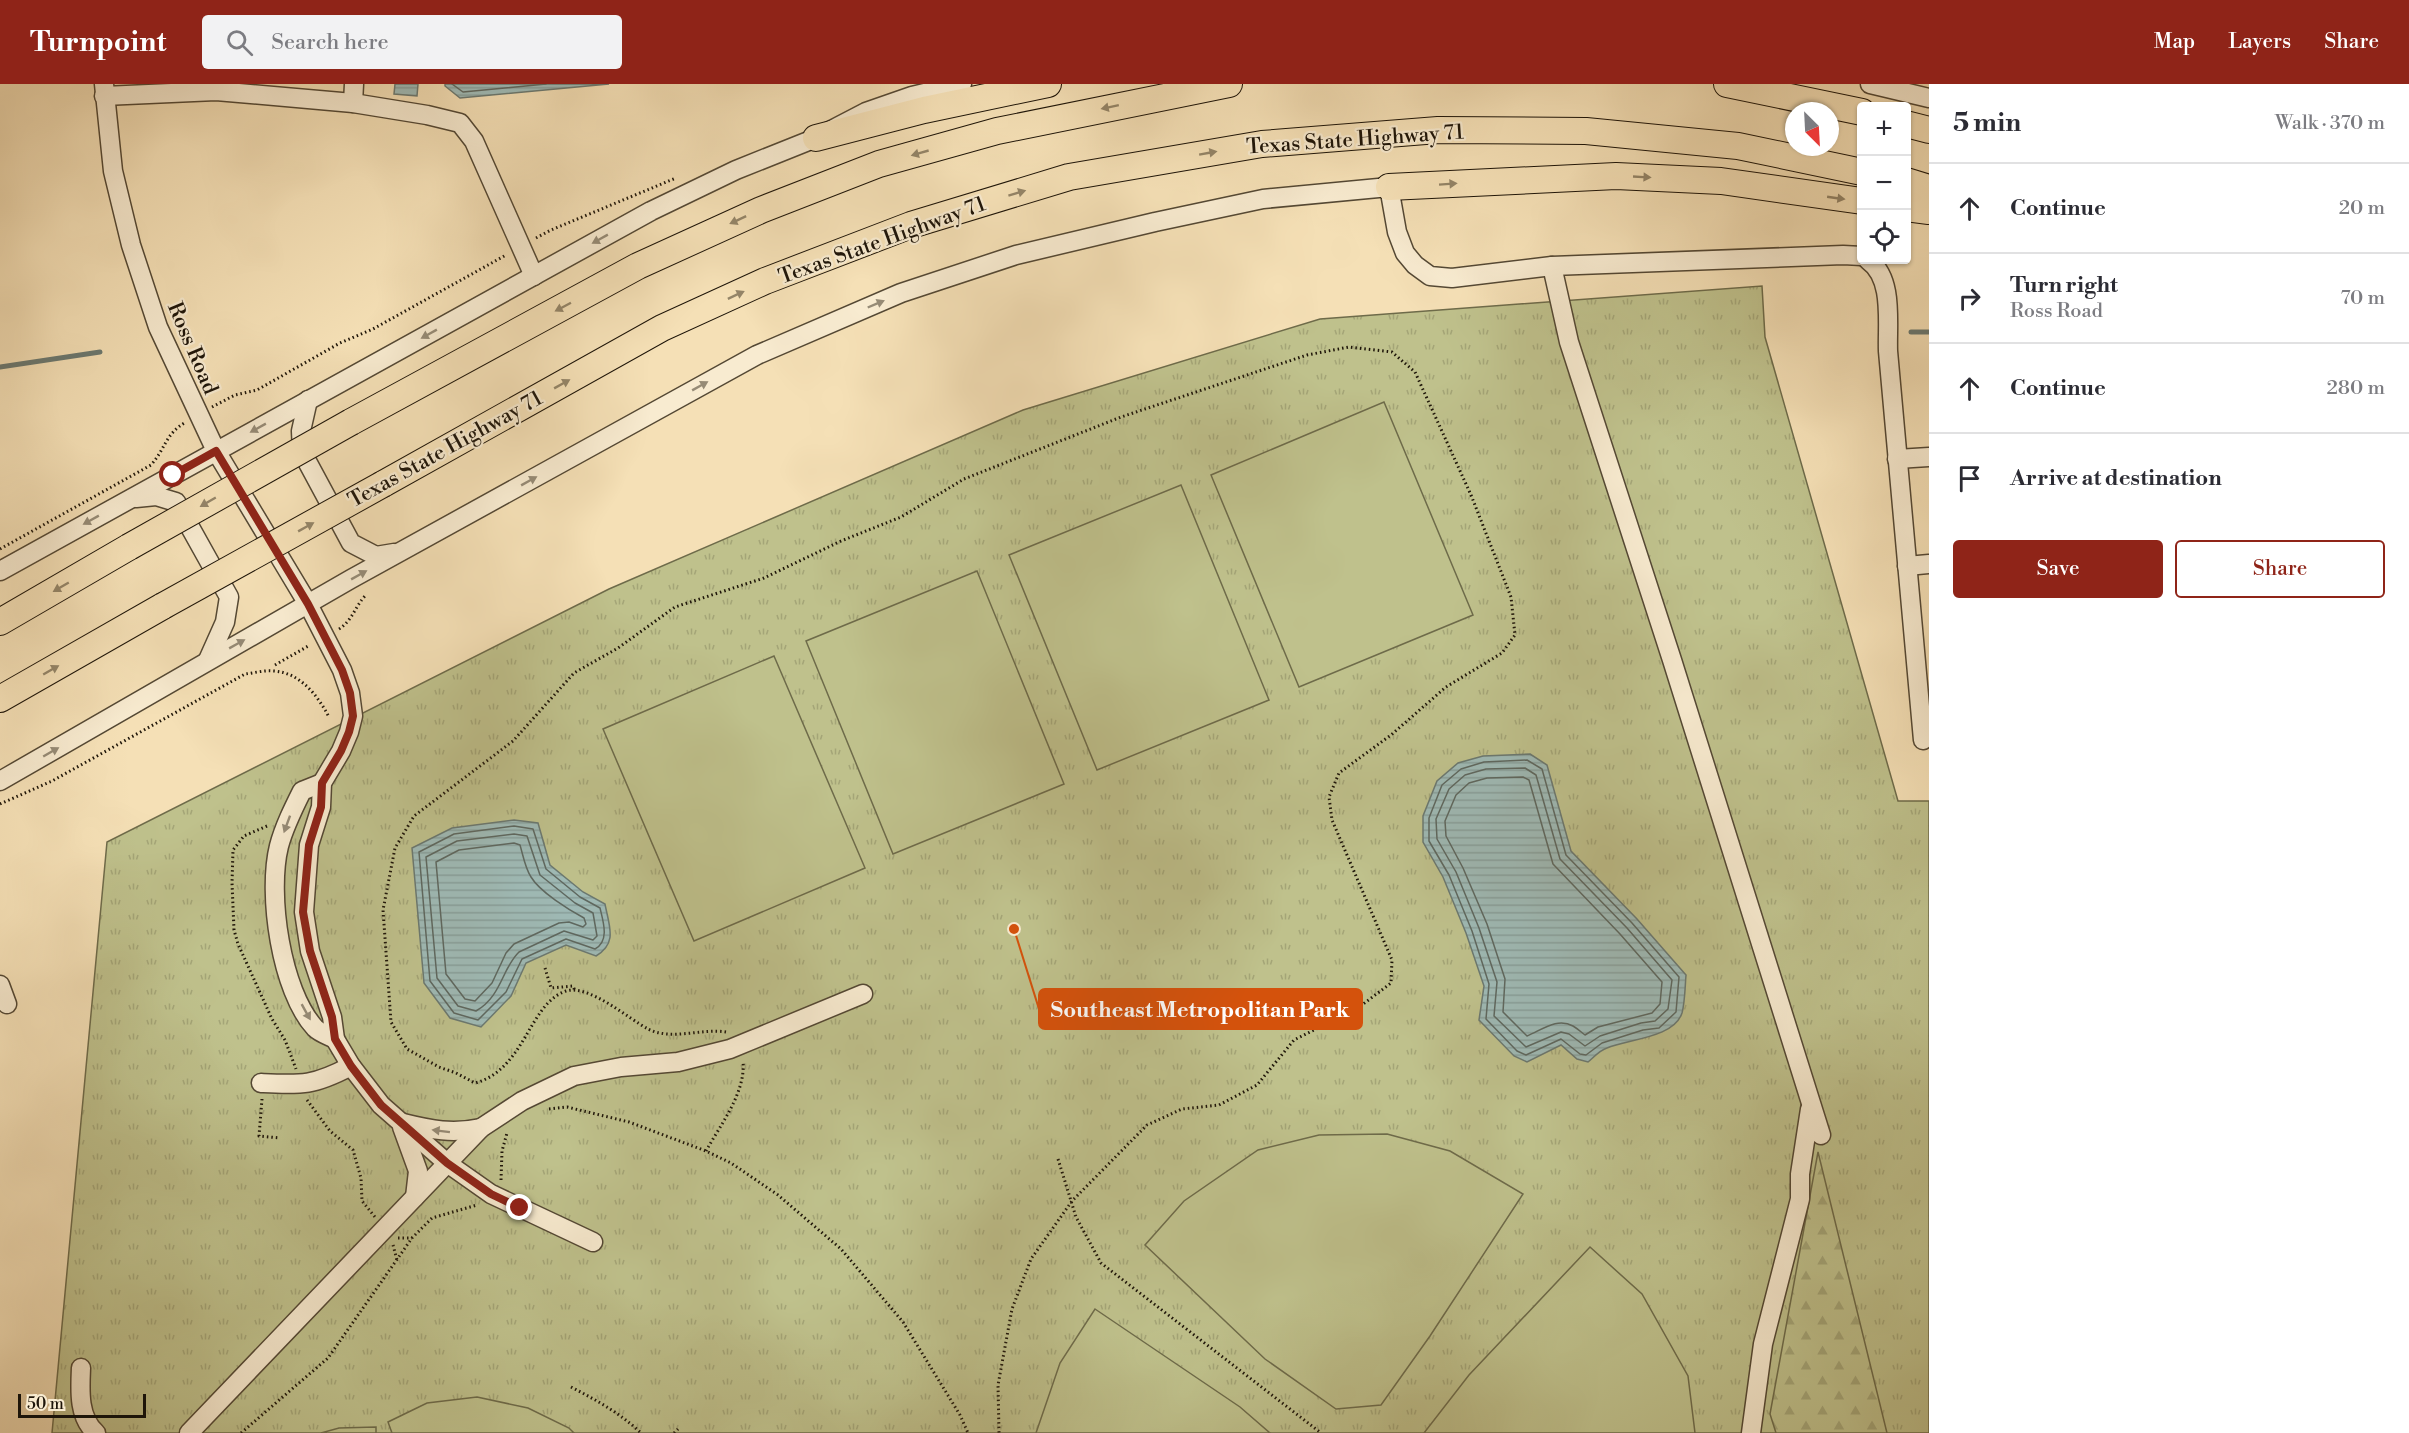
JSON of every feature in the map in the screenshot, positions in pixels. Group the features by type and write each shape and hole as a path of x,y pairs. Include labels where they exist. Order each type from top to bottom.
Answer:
{"highway":[{"path":"816,138 924,110 1048,84"},
{"path":"0,622 351,422 638,266 761,210 879,164 997,130 1229,84"},
{"path":"1727,84 1857,111"},
{"path":"1911,125 1929,130"},
{"name":"Texas State Highway 71","path":"0,699 662,328 765,281 910,225 1069,177 1262,144 1438,130 1586,131 1738,146 1857,171"},
{"path":"1389,187 1616,176 1721,181 1857,200"},
{"path":"1911,183 1929,188"},
{"path":"1911,209 1929,211"}],"street":[{"path":"352,103 354,84"},
{"path":"0,571 651,211 736,170 816,138 866,112 912,96 962,84"},
{"path":"1869,84 1929,98"},
{"path":"104,90 216,88 352,103 427,115 460,123 474,141 534,276"},
{"name":"Ross Road","path":"104,90 113,171 131,245 158,327 216,451 308,604 342,670 350,693 353,716 341,751 322,783"},
{"path":"0,782 208,660 757,355 901,293 1016,255 1263,199 1389,187 1397,232 1406,253 1415,265 1430,276 1452,278 1552,266 1857,256"},
{"path":"1872,264 1881,274 1885,288 1888,351 1907,566 1922,665 1923,740"},
{"path":"1552,266 1569,342 1672,660 1821,1135"},
{"path":"308,400 301,431 302,452 351,543 376,556 400,552"},
{"path":"1897,459 1929,457"},
{"path":"129,499 156,496 176,502 229,597 225,622 208,660"},
{"path":"1907,566 1929,564"},
{"path":"335,1039 316,1029 295,991 285,966 274,896 277,859 288,819 302,791 322,783 321,807 309,845 303,912 310,951 332,1017 335,1039 351,1066 381,1105 447,1163 491,1194 593,1242"},
{"path":"276,916 294,917 303,912"},
{"path":"0,985 7,1004"},
{"path":"189,1433 481,1128 522,1101 574,1076 621,1067 678,1062 741,1044 863,994"},
{"path":"261,1088 302,1085 325,1080 351,1066"},
{"path":"1751,1433 1763,1344 1800,1199 1800,1174 1811,1104"},
{"path":"400,1122 447,1132 481,1128"},
{"path":"400,1122 418,1171 415,1197"},
{"path":"81,1368 80,1398 88,1426 96,1433"}],"path":[{"path":"230,397 257,390 340,343 373,329 551,230 685,174"},
{"path":"706,1151 732,1104 744,1075 738,1034 717,1030 680,1034 651,1031 590,993 568,990 552,999 505,1068 488,1080 475,1083 407,1049 391,1022 383,910 395,848 414,816 513,741 574,673 618,648 675,608 764,578 842,541 901,517 964,479 1121,417 1307,355 1348,347 1392,352 1415,372 1471,495 1511,597 1515,634 1502,654 1446,687 1391,735 1339,773 1329,797 1332,820 1392,960 1391,983 1358,1008 1294,1040 1257,1085 1219,1105 1182,1108 1147,1125 1072,1201 1031,1258 1012,1310 998,1385 999,1433"},
{"path":"0,549 151,465 171,432 178,427"},
{"path":"342,627 349,622 366,595"},
{"path":"0,804 52,781 245,674 274,671 290,675 307,686 320,701 329,717"},
{"path":"268,825 244,836 233,850 234,930 238,944 272,1019 285,1040 307,1100 330,1131 353,1150 361,1178 362,1201 390,1237 397,1260"},
{"path":"545,968 551,988 573,986 575,991"},
{"path":"261,1088 259,1136 280,1138"},
{"path":"1058,1158 1076,1217 1101,1263 1321,1433"},
{"path":"571,1387 629,1422 641,1433"},
{"path":"674,1433 678,1429"}],"green space":[{"path":"1762,286 1765,337 1898,801 1929,801 1929,1433 52,1433 107,842 609,589 1023,410 1320,319"},
{"path":"1384,402 1473,615 1299,687 1211,475"},
{"path":"1181,485 1269,700 1097,770 1009,555"},
{"path":"977,571 1064,784 893,854 806,641"},
{"path":"774,656 865,868 694,941 603,729"},
{"path":"1387,1134 1450,1151 1523,1194 1430,1336 1381,1405 1336,1409 1265,1359 1145,1245 1184,1201 1258,1150 1319,1135"},
{"path":"1818,1152 1887,1433 1776,1433 1770,1414"},
{"path":"1590,1247 1642,1294 1688,1376 1695,1433 1424,1433 1469,1375"},
{"path":"1095,1309 1240,1407 1270,1433 1036,1433 1060,1363"},
{"path":"477,1397 528,1408 569,1428 574,1433 392,1433 388,1422 427,1403"},
{"path":"376,1427 376,1433 321,1433 339,1428"}],"water":[{"path":"395,84 418,84 417,96 394,94"},
{"path":"445,84 609,84 460,98"},
{"path":"1530,754 1547,765 1571,851 1637,919 1686,975 1682,1013 1670,1028 1649,1037 1604,1049 1588,1062 1577,1059 1561,1045 1527,1062 1514,1056 1479,1020 1484,986 1466,933 1443,877 1423,842 1423,816 1437,781 1458,763 1483,756"},
{"path":"514,820 538,823 550,865 583,892 605,904 610,940 603,951 596,956 566,945 526,963 511,996 481,1027 450,1018 424,983 412,848 452,828"}],"waterway":[{"path":"1911,332 1929,332"},
{"path":"0,367 100,352"}],"place":[{"name":"Southeast Metropolitan Park","path":"1014,929"}],"route":[{"path":"173,475 216,451 308,604 342,670 350,693 353,716 349,732 341,751 322,783 321,807 309,845 303,912 310,951 332,1017 335,1039 351,1066 381,1105 447,1163 491,1194 520,1208"}]}
